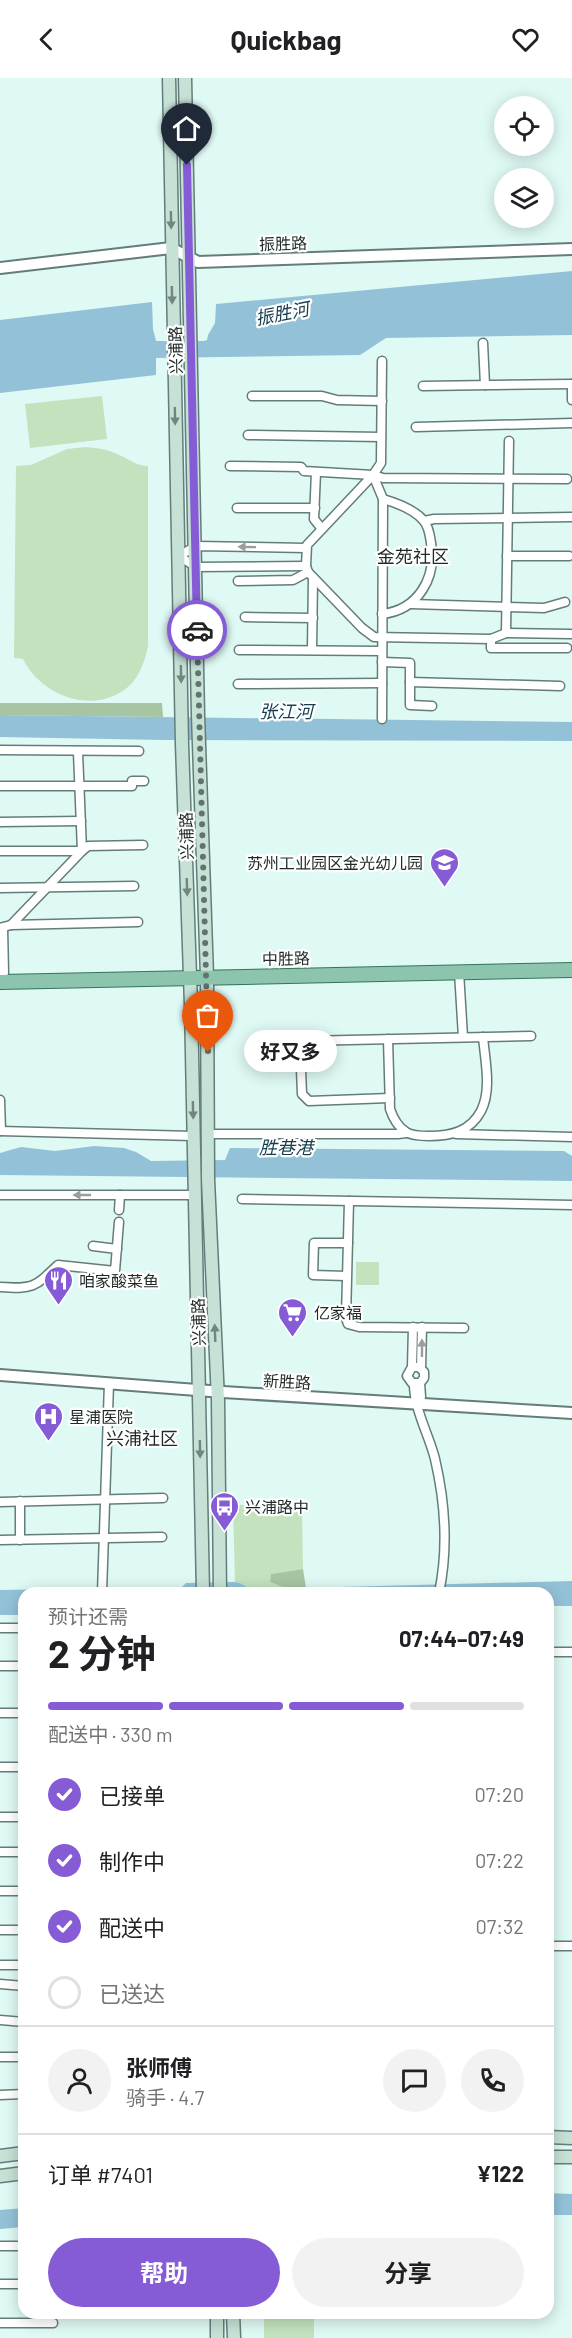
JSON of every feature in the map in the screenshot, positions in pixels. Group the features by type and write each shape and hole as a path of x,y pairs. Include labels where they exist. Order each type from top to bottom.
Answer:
{"main road":[{"name":"兴浦路","path":"169,78 181,715 190,972 202,1587"},
{"name":"兴浦路","path":"185,78 198,716 207,972 208,1179 217,1392 220,1587"},
{"name":"中胜路","path":"207,972 572,962"},
{"name":"中胜路","path":"1,976 190,972 572,970"},
{"path":"554,2137 572,2138"},
{"path":"0,2156 18,2154"},
{"path":"554,2157 572,2157"},
{"path":"0,2176 18,2174"},
{"path":"217,2319 217,2338"},
{"path":"233,2319 234,2338"}],"street":[{"name":"振胜路","path":"171,248 198,262 572,249"},
{"path":"0,268 171,248"},
{"path":"483,343 484,385"},
{"path":"312,650 312,618 306,548 373,475 381,463 382,361"},
{"path":"423,386 572,384 572,400"},
{"path":"252,396 322,396 337,400 382,400"},
{"path":"416,427 572,423"},
{"path":"248,435 381,437"},
{"path":"506,633 509,441"},
{"path":"230,466 301,466 304,471 373,475 383,478 567,480"},
{"path":"316,472 314,519 322,529"},
{"path":"373,475 383,499 382,718"},
{"path":"382,614 392,613 411,604 424,588 432,567 429,529 424,521 405,508 383,499"},
{"path":"237,508 315,508"},
{"path":"424,521 507,516 571,517"},
{"path":"306,548 196,546 179,556 196,567 309,572 362,628 374,637 491,639 506,633 570,634"},
{"path":"507,556 569,556"},
{"path":"238,581 293,580 309,572"},
{"path":"411,604 544,608 565,602"},
{"path":"244,617 312,618"},
{"path":"491,639 491,648 567,648"},
{"path":"239,650 382,651"},
{"path":"382,662 410,663 410,705 432,706"},
{"path":"410,682 560,686"},
{"path":"238,684 382,683"},
{"path":"0,750 140,751"},
{"path":"78,752 82,851"},
{"path":"0,786 132,786 132,781 144,781"},
{"path":"0,822 81,821"},
{"path":"1,976 4,927 82,851 88,846 142,845"},
{"path":"0,851 82,851"},
{"path":"0,888 134,886"},
{"path":"4,927 138,922"},
{"path":"459,972 463,1037"},
{"path":"390,1098 309,1101 302,1094 298,1049 303,1041 531,1036"},
{"path":"456,1134 481,1112 485,1100 487,1090 483,1037"},
{"path":"388,1039 393,1118 406,1132"},
{"path":"0,1100 1,1131 193,1136"},
{"path":"208,1134 353,1135 406,1132 420,1136 456,1134 572,1137"},
{"path":"0,1195 194,1195"},
{"path":"119,1210 120,1195"},
{"path":"242,1199 572,1205"},
{"path":"350,1201 346,1276 348,1324 352,1326 464,1328"},
{"path":"0,1287 36,1286 58,1265 115,1271 118,1222"},
{"path":"346,1276 313,1275 314,1243 348,1243"},
{"path":"93,1246 117,1249"},
{"path":"417,1327 417,1368 425,1375 417,1383 418,1404 435,1458 440,1486 444,1534 440,1587"},
{"path":"417,1368 407,1376 409,1381 417,1383"},
{"name":"新胜路","path":"0,1375 217,1392 572,1413"},
{"path":"102,1587 109,1383"},
{"path":"0,1502 164,1498"},
{"path":"20,1502 20,1540"},
{"path":"0,1540 162,1537"},
{"path":"0,1628 18,1628"},
{"path":"554,1652 572,1652"},
{"path":"0,1666 18,1666"},
{"path":"0,1713 18,1713"},
{"path":"0,1767 18,1767"},
{"path":"0,1817 18,1816"},
{"path":"0,1852 18,1852"},
{"path":"0,1891 18,1891"},
{"path":"0,1930 18,1930"},
{"path":"554,1946 572,1946"},
{"path":"0,1965 18,1965"},
{"path":"0,1984 18,1986"},
{"path":"0,2020 18,2022"},
{"path":"0,2057 18,2057"},
{"path":"0,2095 18,2094"},
{"path":"0,2246 18,2246"},
{"path":"0,2284 18,2284"},
{"path":"0,2323 53,2322"}],"green space":[{"path":"102,396 107,439 30,448 25,404"},
{"path":"85,447 109,451 135,463 148,466 148,646 142,667 131,685 106,699 92,701 78,700 51,690 30,671 23,659 14,658 16,466 31,465 67,449"},
{"path":"0,703 162,703 163,717 0,715"},
{"path":"356,1262 379,1262 379,1285 356,1285"},
{"path":"233,1505 253,1505 253,1510 302,1511 303,1569 271,1574 270,1582 282,1587 247,1587 235,1582"},
{"path":"303,1569 306,1587 282,1587 270,1582 271,1574"},
{"path":"264,2319 314,2319 314,2338 264,2338"}],"water":[{"name":"振胜河","path":"572,271 572,335 386,338 360,355 156,358 156,375 0,393 0,320 152,302 156,341 204,341 207,340 215,323 216,304"},
{"path":"0,715 572,722 572,741 163,740 0,737"},
{"path":"94,1146 124,1148 151,1161 225,1160 230,1148 564,1151 572,1156 572,1181 0,1175 0,1153 21,1147 55,1151"},
{"path":"572,1581 572,1606 554,1606 554,1587 342,1587"},
{"path":"186,1583 240,1583 247,1587 182,1587"},
{"path":"0,1590 18,1590 18,1615 0,1615"},
{"path":"554,2193 572,2194 572,2215 554,2215"},
{"path":"18,2208 18,2228 0,2229 0,2210"}],"way so far":[{"path":"197,630 208,1052"}],"place":[{"name":"苏州工业园区金光幼儿园","path":"444,888"},
{"name":"好又多","path":"208,1052"},
{"name":"咱家酸菜鱼","path":"58,1306"},
{"name":"亿家福","path":"293,1338"},
{"name":"星浦医院","path":"48,1442"},
{"name":"兴浦路中","path":"224,1532"}],"district":[{"name":"金苑社区","path":"413,556"},
{"name":"兴浦社区","path":"142,1438"}],"route":[{"path":"187,165 197,630"}],"water label":[{"name":"张江河","path":"286,711"},
{"name":"胜巷港","path":"286,1147"}]}
